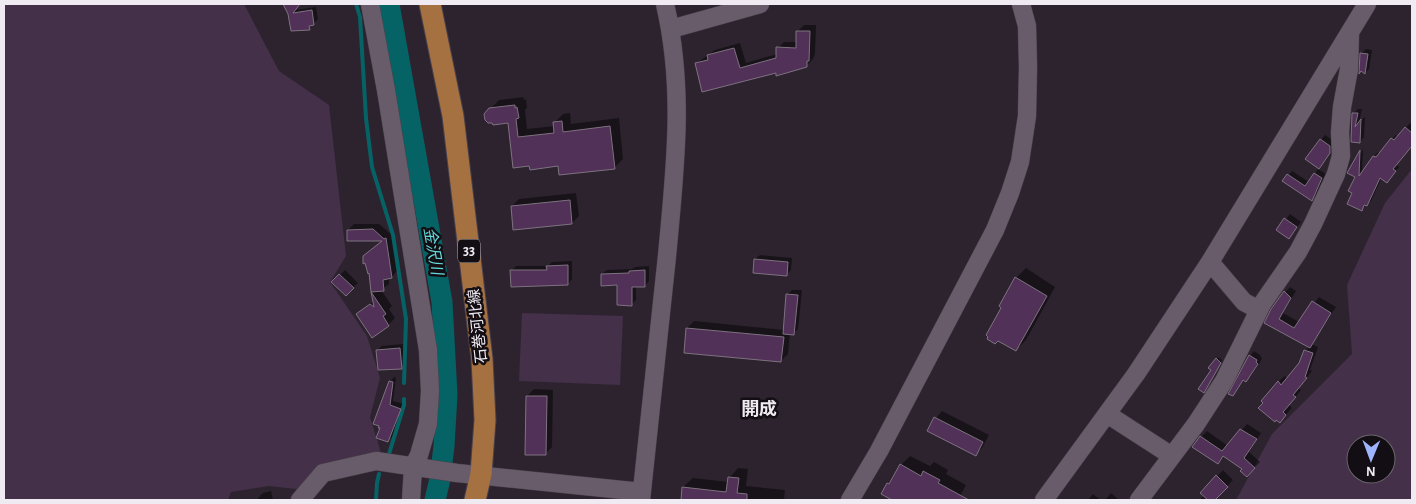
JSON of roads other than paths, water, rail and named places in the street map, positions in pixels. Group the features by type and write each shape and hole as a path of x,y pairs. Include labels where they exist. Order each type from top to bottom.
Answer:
{"main road":[{"name":"石巻河北線","path":"430,4 453,116 482,359 484,420 481,474 475,500"}],"street":[{"path":"370,4 386,90 428,350 430,391 428,424 419,454 411,500"},
{"path":"300,500 323,474 376,461 641,496 677,155 676,86 671,29 665,4"},
{"path":"671,29 760,4"},
{"path":"850,500 879,451 995,230 1010,193 1020,162 1027,116 1027,26 1021,4"},
{"path":"1051,497 1210,262 1367,4"},
{"path":"1139,500 1196,424 1224,381 1271,289 1298,252 1336,174 1341,156 1340,132 1342,107 1349,68 1350,34"},
{"path":"1315,91 1342,107"},
{"path":"1210,262 1244,302 1259,310"},
{"path":"1107,414 1172,456"}],"waterway":[{"path":"356,4 360,17 366,118 372,167 393,235 406,319 404,383"},
{"name":"金沢川","path":"389,4 442,302 447,395 444,446 435,500"},
{"path":"389,454 404,405 404,399"},
{"path":"376,500 379,474"}],"district":[{"name":"開成","path":"759,410"}]}
